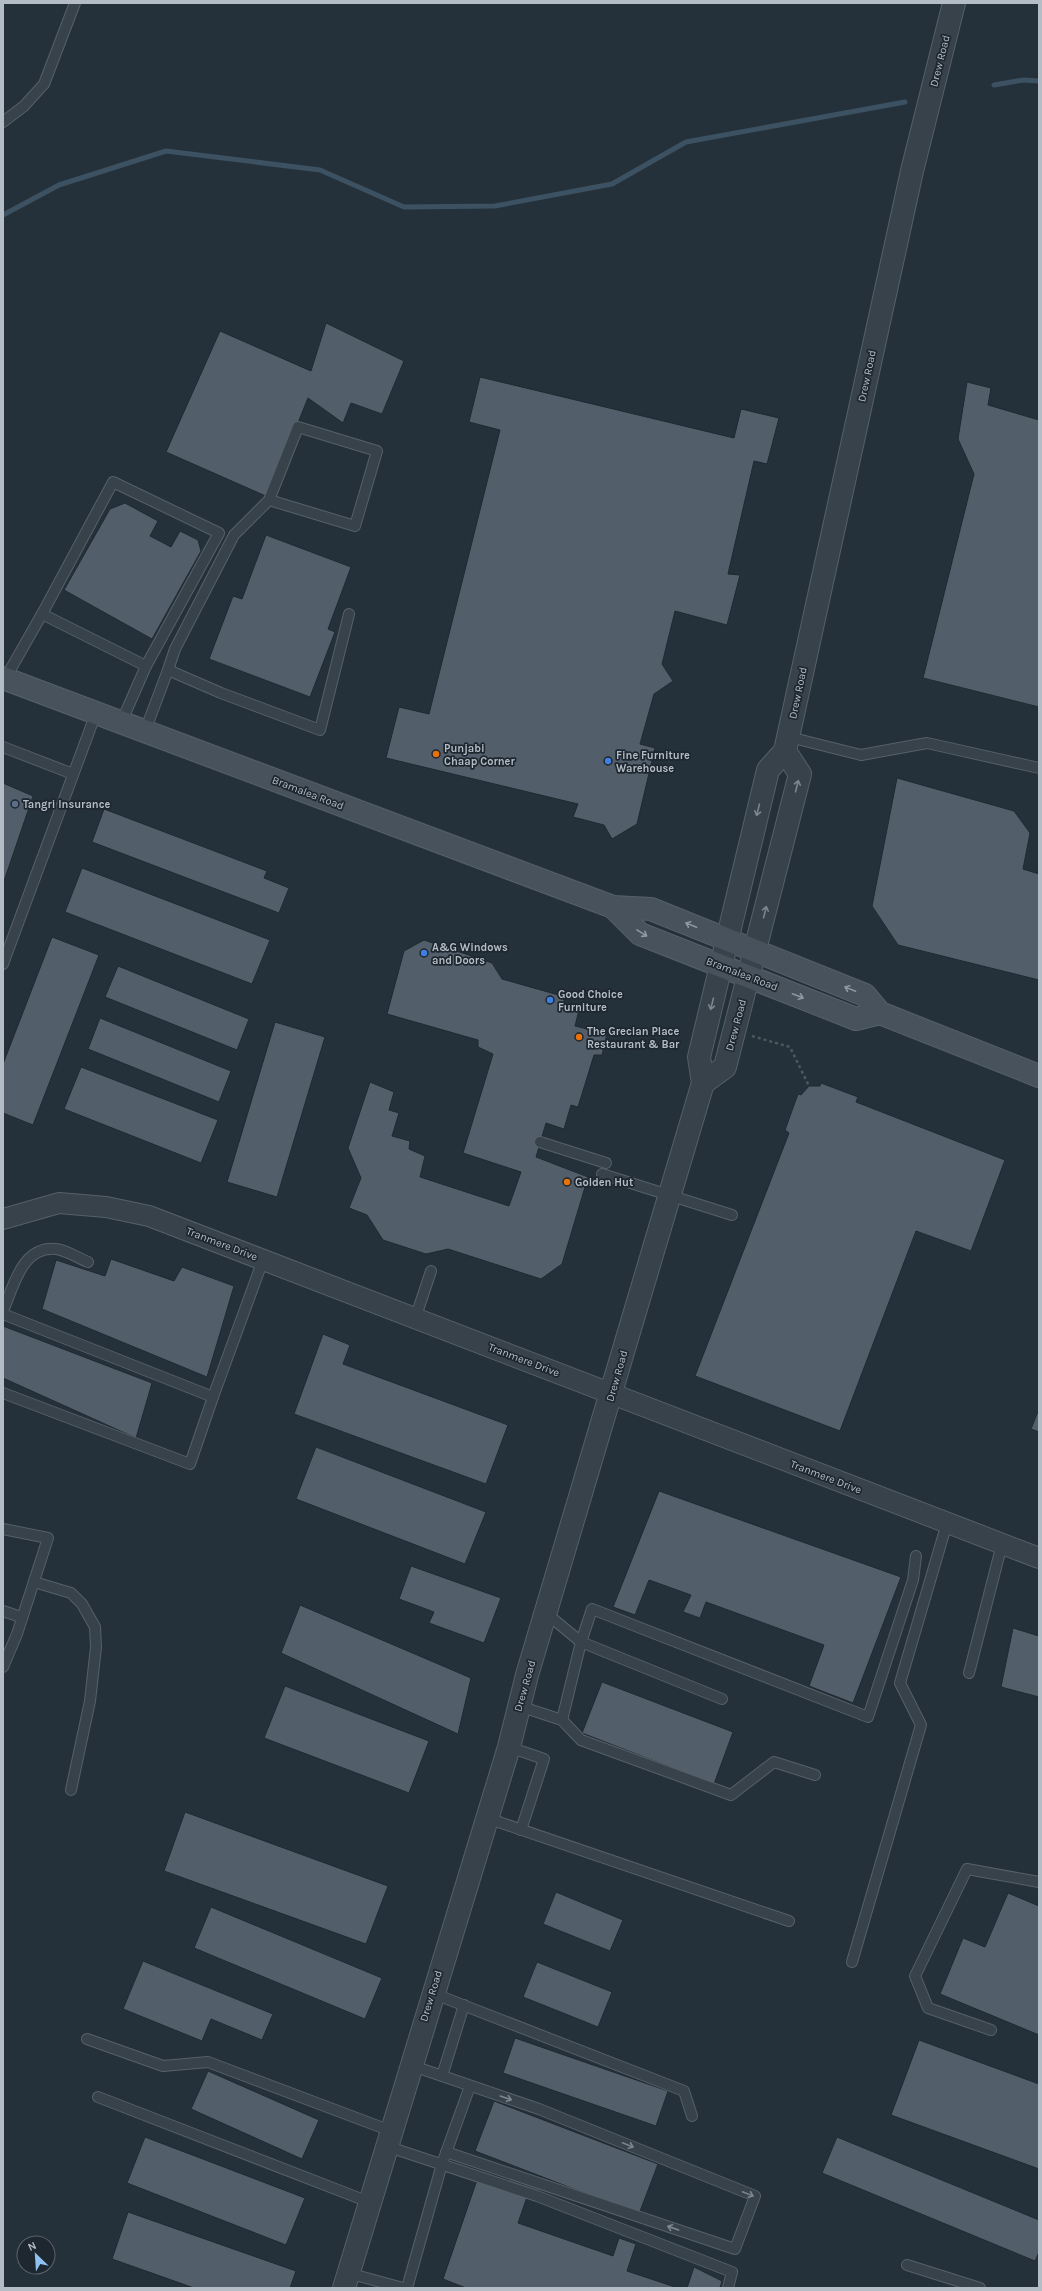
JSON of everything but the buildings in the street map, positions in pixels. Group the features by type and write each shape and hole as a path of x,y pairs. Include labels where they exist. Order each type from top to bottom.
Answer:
{"main road":[{"name":"Bramalea Road","path":"4,679 613,907 651,909 865,995 880,1013 1039,1076"},
{"name":"Bramalea Road","path":"613,907 640,934 856,1019 880,1013"}],"street":[{"name":"Drew Road","path":"346,2280 432,1993 509,1747 519,1706 703,1084 699,1057 768,770 787,744 912,171 954,3"},
{"name":"Drew Road","path":"703,1084 725,1067 800,774 787,744"},
{"name":"Tranmere Drive","path":"5,1215 59,1203 106,1207 149,1216 1039,1558"}],"lane":[{"path":"3,122 24,106 44,84 75,3"},
{"path":"145,731 175,649 234,535 269,500 298,427 377,451 355,526 269,500"},
{"path":"4,679 42,614 113,482 219,533 146,666 121,723"},
{"path":"42,614 146,666"},
{"path":"168,670 221,693 320,730 349,614"},
{"path":"3,964 96,713"},
{"path":"787,744 861,755 927,743 1039,768"},
{"path":"3,746 73,774"},
{"path":"540,1142 606,1163"},
{"path":"602,1174 732,1214"},
{"path":"88,1262 57,1249 37,1251 25,1261 3,1312 213,1397"},
{"path":"3,1393 190,1464 263,1260"},
{"path":"415,1319 431,1271"},
{"path":"852,1962 921,1725 900,1683 947,1523"},
{"path":"3,1529 48,1538 34,1582 3,1667"},
{"path":"969,1673 1002,1544"},
{"path":"562,1720 581,1642 592,1609 868,1717 914,1580 916,1556"},
{"path":"34,1582 70,1593 82,1604 95,1627 96,1647 90,1701 71,1790"},
{"path":"3,1611 21,1616"},
{"path":"547,1614 581,1642 722,1699"},
{"path":"519,1706 562,1720 581,1740 730,1795 774,1762 815,1774"},
{"path":"509,1747 544,1759 521,1830"},
{"path":"487,1818 789,1921"},
{"path":"991,2030 928,2008 915,1976 968,1869 1039,1882"},
{"path":"432,1993 684,2090 692,2116"},
{"path":"442,2076 464,2005"},
{"path":"87,2039 163,2066 208,2062 388,2138 442,2164 537,2196 732,2272 728,2288"},
{"path":"410,2066 539,2110 755,2196 736,2249 446,2152"},
{"path":"406,2288 442,2164 470,2086"},
{"path":"98,2097 370,2202"},
{"path":"907,2265 980,2288"},
{"path":"346,2280 403,2288"}],"path":[{"path":"734,1034 756,1036 790,1047 809,1086"}],"waterway":[{"path":"994,85 1023,80 1039,81"},
{"path":"3,215 59,185 166,151 320,170 404,207 495,206 612,184 686,142 905,102"}],"place":[{"name":"Punjabi Chaap Corner","path":"436,754"},
{"name":"Fine Furniture Warehouse","path":"608,761"},
{"name":"Tangri Insurance","path":"15,804"},
{"name":"A&G Windows and Doors","path":"424,953"},
{"name":"Good Choice Furniture","path":"550,1000"},
{"name":"The Grecian Place Restaurant & Bar","path":"579,1037"},
{"name":"Golden Hut","path":"567,1182"}]}
